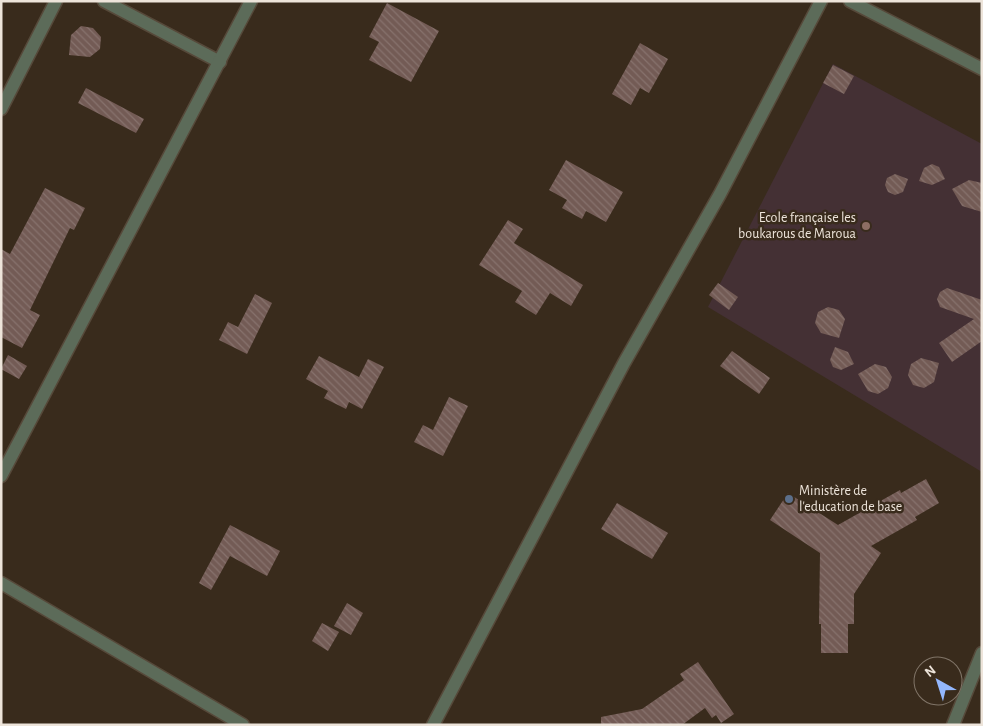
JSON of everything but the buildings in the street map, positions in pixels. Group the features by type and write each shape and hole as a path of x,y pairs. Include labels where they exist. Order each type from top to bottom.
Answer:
{"street":[{"path":"1,110 56,1"},
{"path":"104,1 220,62"},
{"path":"1,476 251,1"},
{"path":"433,725 624,363 720,194 821,1"},
{"path":"850,1 982,69"},
{"path":"1,583 243,725"},
{"path":"953,725 982,653"}],"shaded area":[{"name":"Ecole française les boukarous de Maroua","path":"833,64 982,144 982,472 708,307"}],"place":[{"name":"Ecole française les boukarous de Maroua","path":"866,226"},
{"name":"Ministère de l'education de base","path":"789,499"}]}
